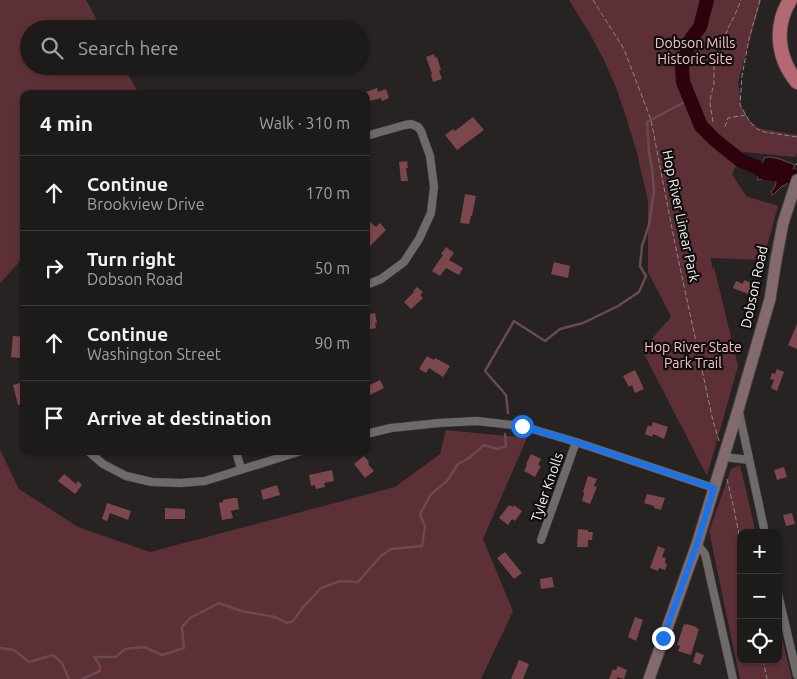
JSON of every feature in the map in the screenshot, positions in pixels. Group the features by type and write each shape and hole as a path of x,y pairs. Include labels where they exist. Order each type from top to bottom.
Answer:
{"highway":[{"path":"790,0 782,18 780,42 784,62 797,82"}],"street":[{"path":"370,135 405,125 412,124 418,126 430,156 434,187 431,214 419,239 404,262 381,279 370,283"},
{"name":"Dobson Road","path":"649,679 697,544 714,488 722,452 738,410 770,299 778,246 795,185"},
{"path":"738,410 764,529"},
{"path":"370,433 391,428 477,421 522,426 714,488"},
{"name":"Tyler Knolls","path":"541,540 576,442"},
{"path":"722,452 749,460"},
{"path":"93,455 103,464 126,476 152,482 180,483 205,481 288,455"},
{"path":"237,455 241,470"},
{"path":"697,544 705,554 733,679"},
{"path":"782,611 797,675"}],"path":[{"name":"Hop River Linear Park","path":"593,0 624,49 651,120 675,244 713,421 722,452"},
{"path":"713,122 710,104 714,84 714,65 741,0"},
{"path":"760,0 749,39 742,76 740,105 750,122 757,129 764,132 797,137"},
{"path":"725,127 728,118 747,115"},
{"path":"725,473 738,529"},
{"path":"765,664 767,679"}],"green space":[{"path":"0,0 86,0 97,20 20,20 20,75 128,75 137,90 20,90 20,261 0,283"},
{"path":"569,0 761,0 738,82 741,105 748,119 758,128 797,135 797,153 795,157 743,152 732,174 746,196 778,206 763,260 711,258 712,269 714,267 738,366 707,476 642,350 671,317 648,272 648,201 637,153 617,90 604,60"},
{"path":"446,430 527,438 483,539 513,611 481,679 0,679 0,450 19,489 78,527 150,552 395,487 440,454"},
{"path":"740,465 755,529 737,529 737,664 782,664 782,639 792,679 740,679 709,531 731,469"}],"shaded area":[{"path":"770,157 795,165 786,185 782,186 773,195 771,192 776,184 774,177 757,180 764,158"}],"building":[{"path":"434,54 435,58 437,57 442,79 433,82 426,57"},
{"path":"377,88 378,92 386,89 389,98 382,101 381,98 370,101 370,91"},
{"path":"473,117 484,130 457,150 445,135 453,129 455,131"},
{"path":"407,161 408,181 401,181 399,162"},
{"path":"465,194 476,196 469,224 460,223"},
{"path":"370,222 376,227 380,223 386,230 370,246"},
{"path":"446,247 454,253 449,260 463,268 459,275 446,268 440,276 432,271"},
{"path":"554,262 570,266 568,278 551,274"},
{"path":"744,280 753,284 748,294 733,288 736,281 743,284"},
{"path":"417,287 423,292 420,295 423,298 411,309 404,302"},
{"path":"375,313 376,328 370,329 370,314"},
{"path":"797,324 797,349 788,345"},
{"path":"13,336 20,337 20,358 11,357"},
{"path":"427,356 450,366 443,377 429,368 426,373 419,369"},
{"path":"777,369 784,372 777,391 771,388 774,380 770,379 772,373 775,374"},
{"path":"635,370 644,389 635,393 632,385 629,387 623,376"},
{"path":"380,380 384,388 370,395 370,385"},
{"path":"20,383 20,405 18,405 13,385"},
{"path":"653,422 668,427 664,439 653,434 652,437 645,434 648,425 651,427"},
{"path":"531,454 541,459 538,465 541,466 535,477 524,471"},
{"path":"364,456 374,471 365,478 354,464"},
{"path":"784,467 787,477 777,480 774,470"},
{"path":"332,470 334,481 324,483 325,487 316,489 315,485 311,486 309,475"},
{"path":"64,474 76,484 78,481 82,485 75,494 58,481"},
{"path":"588,476 597,479 594,486 597,487 590,504 582,501"},
{"path":"277,485 280,495 263,500 261,490"},
{"path":"647,494 665,498 661,510 644,503"},
{"path":"237,498 239,509 231,511 233,518 222,520 219,503"},
{"path":"107,503 131,511 128,520 110,513 107,521 102,519"},
{"path":"509,505 513,507 514,505 522,511 515,521 512,519 508,525 499,518"},
{"path":"165,508 185,509 185,519 165,519"},
{"path":"792,513 795,524 786,526 783,515"},
{"path":"578,529 593,532 592,540 588,540 588,547 577,547"},
{"path":"658,546 665,549 662,557 666,558 665,563 667,564 665,570 659,568 658,571 650,568"},
{"path":"505,552 522,573 514,579 497,558"},
{"path":"552,577 554,587 541,589 540,579"},
{"path":"635,617 643,620 636,641 628,637"},
{"path":"684,624 699,629 691,655 678,651 680,646 677,645"},
{"path":"696,652 704,655 700,665 693,662"},
{"path":"519,660 529,664 523,679 511,679"},
{"path":"618,666 627,670 624,679 617,677 617,679 609,679 613,669 616,670"}],"waterway":[{"path":"707,0 700,27 691,39 682,67 683,82 701,126 740,160 765,173 797,177"},
{"path":"508,413 506,395 485,371 514,321 545,341 560,329 583,323 618,306 639,292 646,276 640,266 642,246 649,225 654,191 647,122 690,99"},
{"path":"82,679 100,671 100,666 94,657 116,657 125,649 144,647 162,655 184,648 182,627 190,618 219,603 241,611 275,617 287,623 293,621 321,588 340,581 358,582 381,556 391,549 422,546 425,527 420,514 431,494 447,481 458,464 469,458 484,445 497,449 506,446 505,434"},
{"path":"0,648 14,650 29,662 53,655 62,663 69,679"}],"route":[{"path":"522,426 714,488 697,544 663,638"}],"park label":[{"name":"Dobson Mills Historic Site","path":"695,52"},
{"name":"Hop River State Park Trail","path":"693,356"}]}
